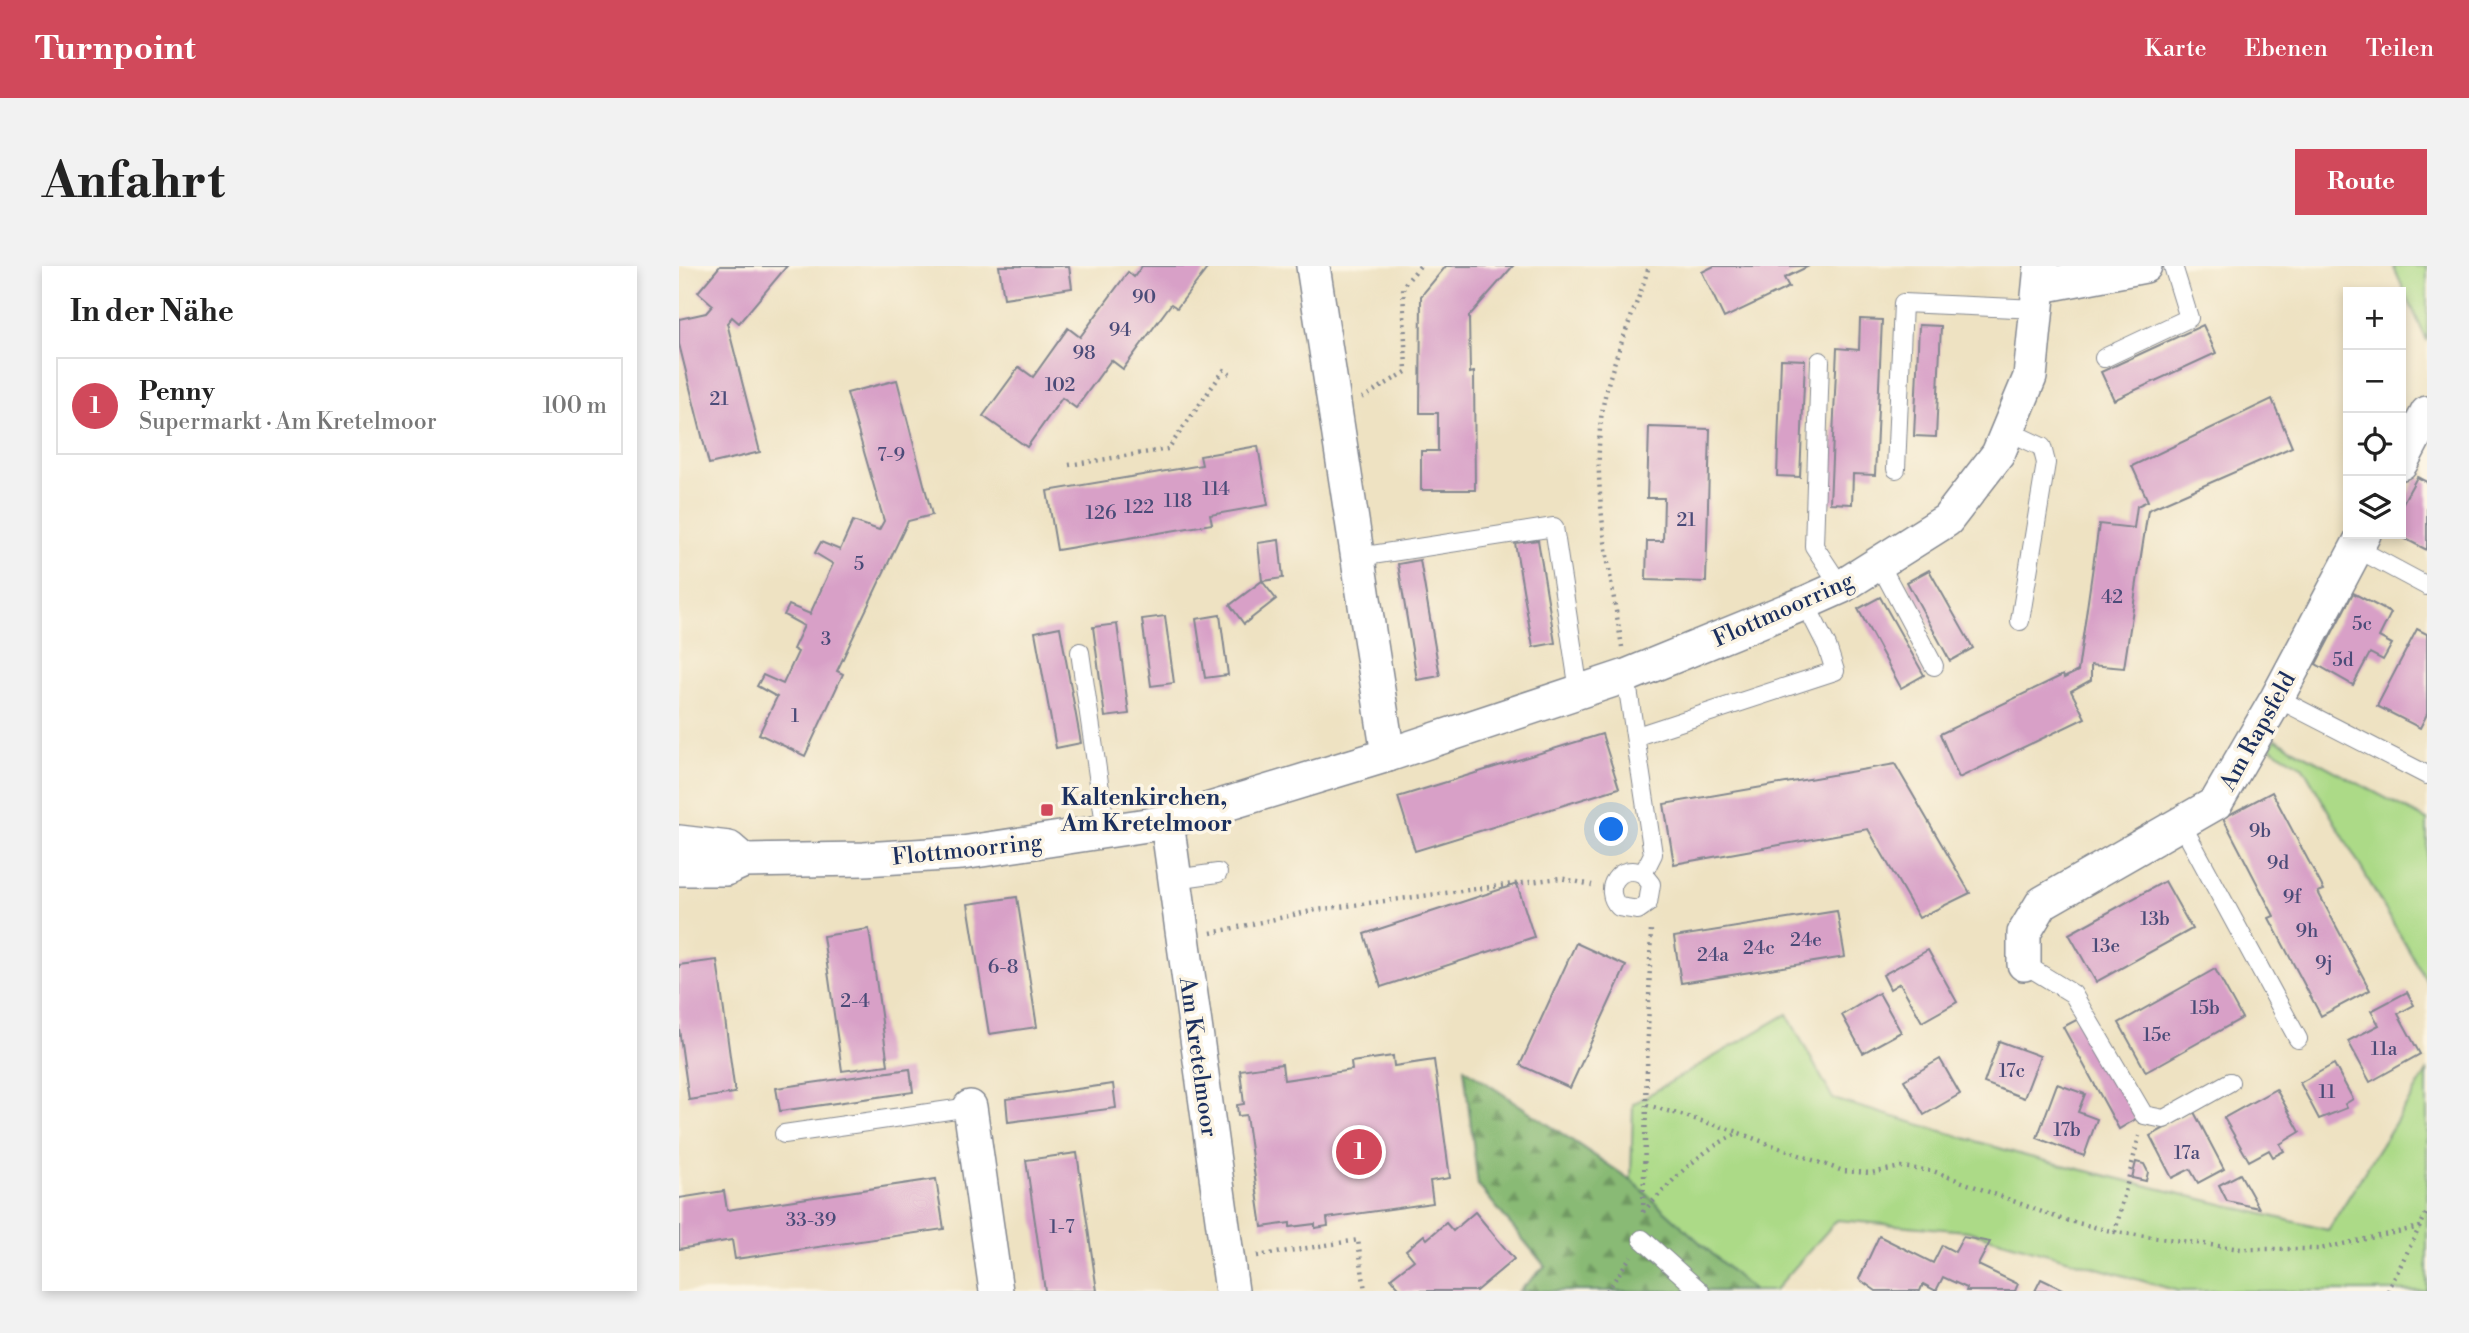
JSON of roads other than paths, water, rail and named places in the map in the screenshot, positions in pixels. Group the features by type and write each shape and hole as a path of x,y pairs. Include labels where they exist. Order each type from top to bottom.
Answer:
{"street":[{"path":"1313,266 1388,755"},
{"path":"2040,287 2145,266"},
{"name":"Flottmoorring","path":"679,869 726,869 744,861 865,859 962,853 1167,822 1388,755 1626,676 1805,603 1840,587 1947,520 1999,454 2030,377 2040,287"},
{"path":"2406,453 2427,413"},
{"name":"Am Rapsfeld","path":"2024,964 2024,933 2042,903 2182,825 2216,803 2277,698 2360,541"},
{"name":"Am Kretelmoor","path":"1167,822 1230,1276"},
{"name":"Flottmoorring","path":"679,842 729,848 744,861"},
{"path":"970,1107 996,1291"}],"lane":[{"path":"2104,358 2189,318 2173,266"},
{"path":"1896,468 1903,303 2040,287"},
{"path":"1820,361 1814,546 1840,587"},
{"path":"2008,431 2042,447 2046,463 2020,621"},
{"path":"1359,557 1554,527 1579,691"},
{"path":"2360,541 2427,586"},
{"path":"1879,563 1934,666"},
{"path":"1637,736 1835,671 1827,646 1805,603"},
{"path":"1080,652 1107,831"},
{"path":"1626,676 1653,854 1643,874"},
{"path":"2277,698 2427,775"},
{"path":"2182,825 2298,1039"},
{"path":"1637,871 1643,874 1648,878 1652,891 1643,907 1631,911 1619,907 1614,902 1611,888 1623,872 1637,871"},
{"path":"1175,879 1217,873"},
{"path":"2024,964 2073,994 2144,1115 2164,1119 2230,1082"},
{"path":"784,1134 970,1107"},
{"path":"1642,1239 1700,1291"}],"place":[{"name":"Kaltenkirchen, Am Kretelmoor","path":"1047,810"},
{"name":"Penny","path":"1359,1152"}]}
